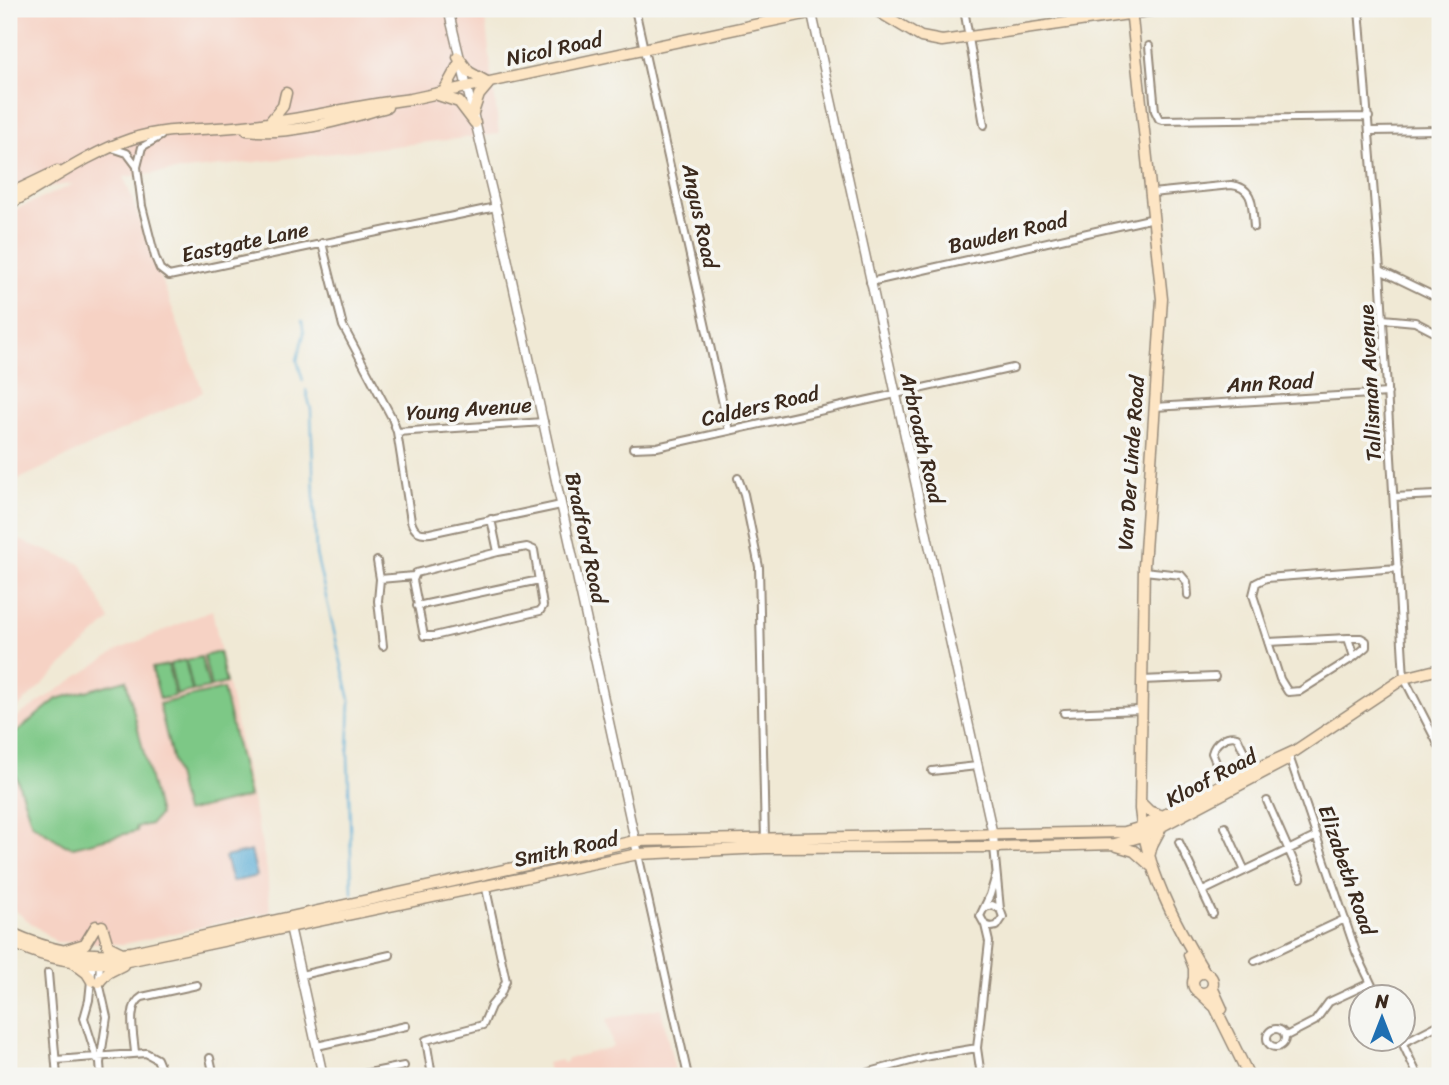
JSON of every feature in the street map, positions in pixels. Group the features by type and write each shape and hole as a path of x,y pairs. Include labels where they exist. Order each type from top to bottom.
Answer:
{"main road":[{"name":"Nicol Road","path":"9,204 85,160 141,136 172,129 229,128 270,131 304,127 488,82 645,50 811,10 828,9"},
{"path":"874,9 928,40 942,41 1131,10 1163,9"},
{"name":"Van Der Linde Road","path":"1131,10 1162,299 1144,571 1140,805 1142,831 1150,862 1193,964 1194,978"},
{"path":"459,60 469,72 488,82 479,95 474,118"},
{"path":"459,60 451,82 439,94 455,100 474,118"},
{"path":"269,123 283,106 286,93"},
{"name":"Nicol Road","path":"229,128 411,100"},
{"name":"Nicol Road","path":"9,194 59,170 68,169"},
{"name":"Kloof Road","path":"1142,831 1291,754 1404,678 1440,669"},
{"path":"1101,845 1129,848 1150,862 1152,845 1162,820 1140,805 1132,822 1110,834"},
{"name":"Smith Road","path":"485,880 635,841 994,847 1101,845 1125,842 1142,831"},
{"name":"Smith Road","path":"9,940 40,955 72,963 130,957 485,880 638,854 765,842 1142,831"},
{"name":"Van Der Linde Road","path":"1173,916 1205,973"},
{"path":"58,951 85,944 99,926 108,946 130,957"},
{"name":"Smith Road","path":"9,932 37,945 97,960"},
{"path":"72,963 95,981 130,957"},
{"path":"1249,1076 1215,1007 1194,987 1194,978 1199,974 1205,973 1212,978 1212,987 1255,1076"},
{"path":"1199,992 1208,992 1212,987"}],"street":[{"name":"Bradford Road","path":"448,9 496,207 688,1076"},
{"name":"Angus Road","path":"635,9 729,432"},
{"path":"964,9 984,125"},
{"name":"Tallisman Avenue","path":"1359,9 1371,131 1404,678 1440,748"},
{"name":"Arbroath Road","path":"811,10 993,835 1000,909"},
{"path":"1149,46 1155,111 1162,120 1369,117"},
{"path":"137,167 142,147 172,129"},
{"path":"1371,131 1440,130"},
{"path":"110,148 127,153 137,167"},
{"name":"Eastgate Lane","path":"137,167 142,206 155,257 160,269 169,275 496,207"},
{"path":"1152,193 1231,185 1241,187 1251,196 1254,227"},
{"name":"Bawden Road","path":"870,282 1154,218"},
{"path":"322,243 342,326 397,432 411,521 416,531 430,533 561,505"},
{"path":"1380,270 1440,299"},
{"path":"1383,318 1415,322 1440,335"},
{"name":"Calders Road","path":"633,448 657,447 729,432 1013,368"},
{"name":"Ann Road","path":"1154,407 1388,393"},
{"name":"Young Avenue","path":"397,432 544,422"},
{"path":"738,478 744,494 759,567 765,842"},
{"path":"1394,497 1436,495"},
{"path":"491,519 498,552"},
{"path":"380,579 414,576 419,571 527,547 534,550 543,606 540,611 434,636 423,634 414,576"},
{"path":"377,561 383,646"},
{"path":"1268,642 1362,638 1366,641 1366,647 1300,691 1288,692 1268,642 1253,591 1260,579 1398,568"},
{"path":"1144,571 1181,575 1187,582 1188,595"},
{"path":"417,606 539,580"},
{"path":"1348,638 1354,657"},
{"path":"1142,680 1215,677"},
{"path":"1064,713 1141,710"},
{"path":"1226,787 1212,752 1217,743 1228,737 1235,736 1240,740 1254,773"},
{"name":"Elizabeth Road","path":"1291,754 1356,951 1370,983"},
{"path":"932,771 977,766"},
{"path":"1267,801 1301,878"},
{"path":"1225,827 1245,871"},
{"path":"1203,891 1317,836"},
{"path":"1179,842 1213,914"},
{"name":"Arbroath Road","path":"986,907 996,875"},
{"path":"432,1076 426,1040 483,1025 506,981 485,880"},
{"path":"981,1076 977,1048 989,942 980,916 986,907 995,905 1003,917 989,942"},
{"path":"1255,961 1345,919"},
{"path":"289,922 323,1076"},
{"path":"985,925 991,928 997,926"},
{"path":"301,975 390,955"},
{"path":"97,960 95,981 84,1018 99,1058 101,1076"},
{"path":"48,973 57,1076"},
{"path":"95,981 103,1000 107,1022 99,1058"},
{"path":"1286,1036 1312,1023 1329,1002 1370,983"},
{"path":"135,1053 135,1002 142,997 197,985"},
{"path":"89,1000 103,1000"},
{"path":"1418,1034 1440,1024"},
{"path":"317,1046 406,1026"},
{"path":"855,1076 929,1056 977,1048"},
{"path":"56,1060 146,1053 157,1059 164,1076"},
{"path":"1408,1054 1418,1076"},
{"path":"210,1058 214,1076"},
{"path":"353,1076 381,1073 404,1066"}],"shaded area":[{"path":"9,9 484,9 499,134 124,177 203,392 9,484 9,212 74,184 9,190"},
{"path":"9,536 81,564 110,620 9,716"},
{"path":"212,610 267,870 270,912 124,944 56,942 9,906 9,722 118,650"},
{"path":"661,1008 676,1076 550,1076 547,1063 561,1060 563,1063 566,1059 613,1047 606,1019"}],"green space":[{"path":"219,652 226,683 211,687 204,656"},
{"path":"201,657 209,688 193,691 186,660"},
{"path":"185,660 192,691 177,695 170,664"},
{"path":"168,665 175,696 160,699 152,668"},
{"path":"126,680 159,815 151,824 136,827 137,831 73,847 65,845 31,821 9,755 9,738 57,699"},
{"path":"223,689 249,797 185,812 159,704"}],"water":[{"path":"251,851 257,876 232,882 225,857"}],"waterway":[{"path":"302,321 304,334 297,360 303,381"},
{"path":"306,390 311,410 316,554 350,700 348,753 352,893"}]}
